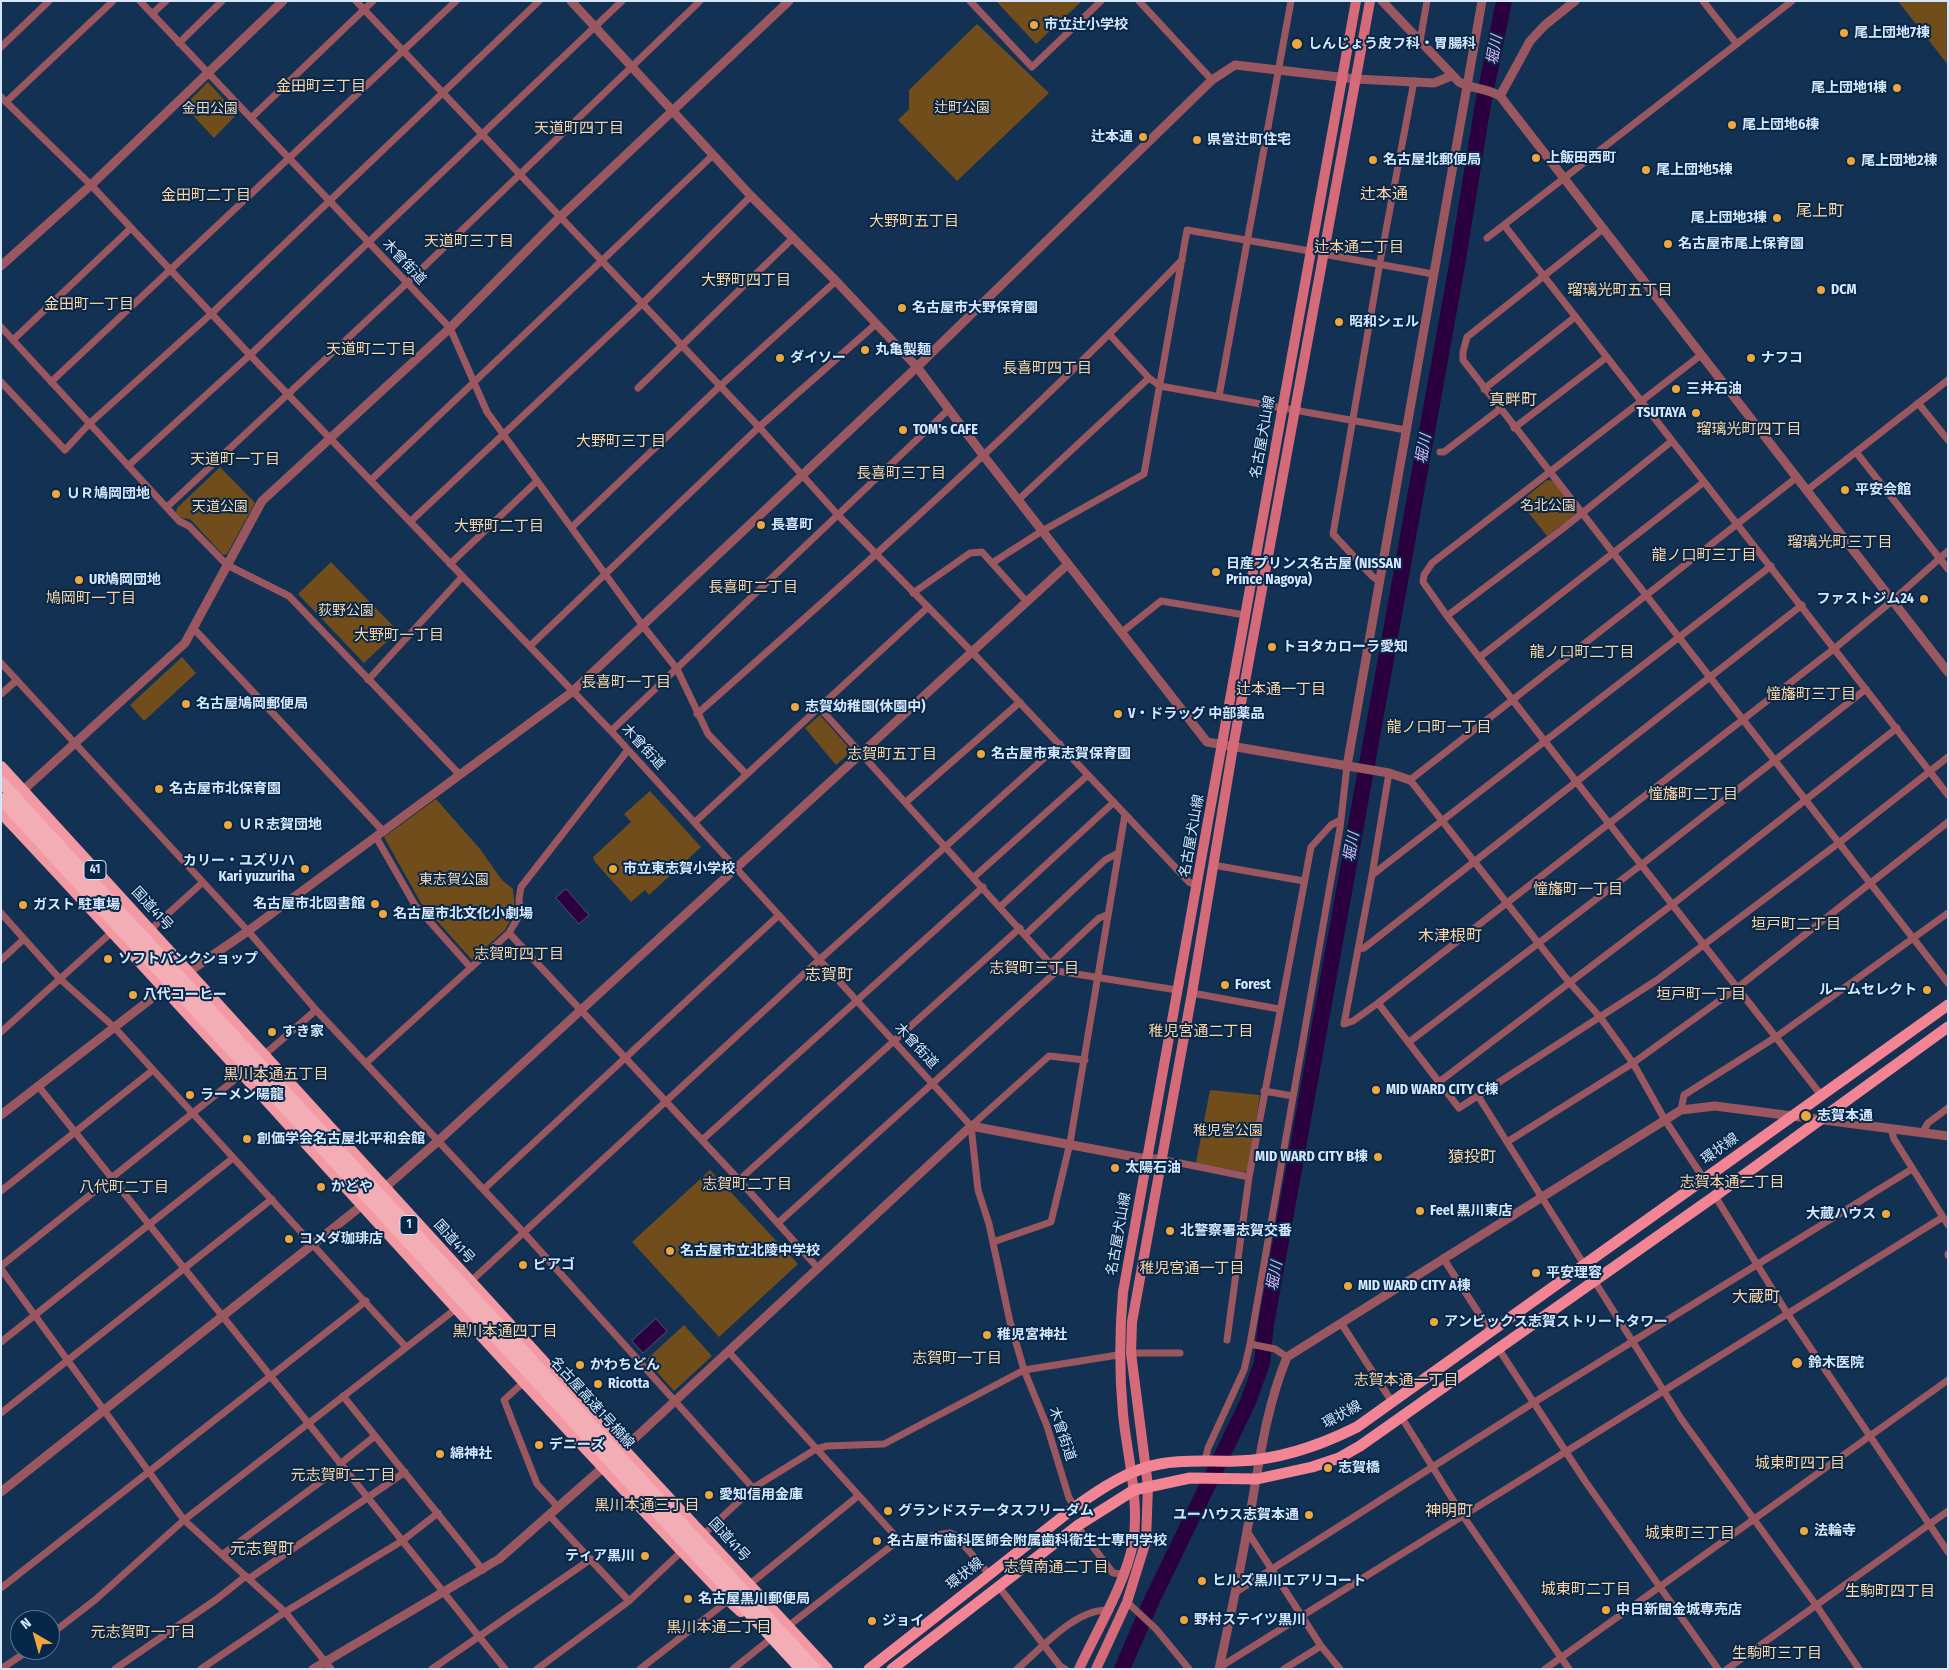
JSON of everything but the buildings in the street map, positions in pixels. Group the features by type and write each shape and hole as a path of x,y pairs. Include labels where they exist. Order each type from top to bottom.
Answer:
{"highway":[{"name":"国道41号","path":"1,768 826,1669"},
{"name":"名古屋高速1号楠線","path":"1,782 815,1669"},
{"name":"名古屋高速1号楠線","path":"1,799 800,1669"},
{"name":"41","path":"1,811 682,1551 729,1600 773,1637 800,1669"}],"main road":[{"name":"名古屋犬山線","path":"1079,1669 1123,1574 1133,1541 1134,1490 1123,1416 1118,1355 1123,1292 1356,1"},
{"name":"名古屋犬山線","path":"1096,1669 1131,1605 1146,1541 1148,1486 1131,1353 1136,1295 1192,993 1233,747 1370,1"},
{"name":"環状線","path":"869,1669 1075,1507 1100,1490 1132,1474 1160,1464 1208,1460 1258,1460 1308,1449 1335,1438 1357,1426 1948,1005"},
{"path":"892,1669 1077,1526 1134,1490 1204,1477 1257,1479 1312,1467 1339,1458 1402,1418 1498,1348 1715,1196 1948,1027"}],"street":[{"path":"1,47 49,1"},
{"path":"4,99 113,1"},
{"name":"木曾街道","path":"140,1 450,328 487,412 643,626 677,669 708,734 746,774"},
{"path":"152,14 166,1"},
{"path":"179,43 222,1"},
{"path":"356,1 482,134 519,176 759,427 876,556 972,652 1189,882 1197,886"},
{"path":"251,118 373,1"},
{"path":"51,382 404,52 456,1"},
{"path":"1,382 65,450 90,424 211,314 329,199 444,94 539,1"},
{"path":"571,1 671,112 917,367 983,455 1207,742 1221,746 1389,772 1410,780 1569,982 1600,1017 1633,1064 1665,1120 1704,1179"},
{"path":"128,466 250,355 622,1"},
{"path":"167,507 408,283 700,1"},
{"path":"1,811 185,643 262,501 329,437 450,328 560,217 789,1"},
{"path":"970,1 1032,67 1101,1"},
{"path":"1139,1 1212,80"},
{"path":"1219,396 1291,1"},
{"path":"1382,1 1451,76 1471,87 1495,93 1948,672"},
{"path":"1420,41 1426,1"},
{"path":"1208,1460 1208,1448 1244,1370 1253,1344 1340,821 1352,767 1380,582 1433,274 1471,87 1482,1"},
{"path":"1495,93 1530,41 1545,25 1575,1"},
{"path":"1703,1 1737,44"},
{"path":"1486,238 1792,1"},
{"path":"1,266 91,185 279,3"},
{"path":"1,1115 164,988 248,931 572,692 917,367 1212,80 1235,65 1356,80 1434,82 1451,76"},
{"path":"1380,582 1372,576 1333,534 1380,262 1414,82"},
{"name":"木曾街道","path":"4,99 91,185 287,394 611,731 971,1126 978,1190 993,1242 1007,1309 1024,1370 1047,1426 1069,1498 1075,1507"},
{"path":"371,480 713,155"},
{"path":"411,521 642,304 751,196"},
{"path":"1504,225 1672,442 1802,605 1948,795"},
{"path":"13,340 131,228"},
{"path":"1603,229 1467,337 1463,352 1464,360 1500,410 1647,595 1948,983"},
{"path":"992,562 1042,530 1144,474 1187,230 1310,251"},
{"path":"638,388 681,344 792,239"},
{"path":"1323,254 1380,262 1433,274"},
{"path":"697,714 876,556 1110,335 1182,260"},
{"path":"572,527 720,386 836,281"},
{"path":"1484,389 1576,316"},
{"path":"530,646 759,427 876,324"},
{"path":"1,327 179,522 189,526 227,565 289,596 459,774"},
{"path":"1110,335 1149,378 1160,386 1406,430"},
{"path":"1700,355 1432,563 1424,575 1423,582 1447,616 1514,699 1821,1094"},
{"path":"1514,428 1607,357"},
{"path":"1018,500 1149,378"},
{"path":"1806,491 1948,380"},
{"path":"1918,403 1948,440"},
{"path":"611,731 948,409"},
{"path":"1440,452 1444,452 1500,410"},
{"path":"1447,616 1582,514 1672,442"},
{"path":"1856,452 1948,570"},
{"path":"1410,780 1796,478"},
{"path":"450,564 537,480"},
{"path":"1480,657 1704,482"},
{"path":"1389,772 1344,1024 1353,1021 1378,1003 1835,648 1948,551"},
{"path":"912,593 970,552 982,552 1027,602"},
{"path":"1,1492 385,1188 1068,564"},
{"path":"1372,875 1443,822 1771,566"},
{"path":"368,680 462,577"},
{"path":"1122,632 1162,601 1245,615"},
{"path":"1358,949 1364,948 1802,605"},
{"path":"695,822 927,608"},
{"path":"194,629 380,834 416,905 471,968"},
{"path":"1,663 248,931 316,1010 484,1189 753,1488"},
{"path":"1,694 17,680"},
{"path":"1409,1042 1642,865 1866,689"},
{"path":"906,802 1020,702"},
{"path":"819,707 1026,934 1057,971 1178,990"},
{"path":"1439,1082 1673,904 1897,728"},
{"path":"470,1282 819,960 1060,744"},
{"path":"366,1063 509,933 520,914 519,898 521,888 628,750"},
{"path":"1378,1003 1460,1108 1657,980 1840,842 1948,757"},
{"path":"974,877 1088,774"},
{"path":"1000,906 1114,802"},
{"path":"993,1242 1052,1222 1070,1143 1085,1060 1107,915 1125,814"},
{"path":"1227,1340 1249,1177 1279,1009 1311,847 1330,825 1340,821"},
{"path":"1507,1142 1633,1064 1737,988 1948,822"},
{"path":"1026,934 1105,860 1118,853"},
{"path":"1214,866 1304,881"},
{"path":"150,930 203,882"},
{"path":"702,1140 983,887"},
{"path":"1,913 60,979 114,1027 406,1347"},
{"path":"1681,1110 1684,1095 1776,1037 1948,913"},
{"path":"1050,963 1099,918 1107,915"},
{"path":"484,1189 778,916"},
{"path":"739,1180 1020,928"},
{"path":"1,1032 113,931"},
{"path":"509,933 739,1180 817,1267"},
{"path":"1,960 24,939"},
{"path":"778,1223 1057,971"},
{"path":"1192,993 1279,1009"},
{"path":"264,1054 316,1010"},
{"path":"313,1669 329,1665 443,1591 500,1559 604,1467 817,1267 1049,1056 1085,1060"},
{"path":"1,1191 153,1070"},
{"path":"243,1073 1,1267 105,1408 184,1520 224,1554 285,1612 329,1665"},
{"path":"39,1087 505,1669"},
{"path":"1264,1090 1293,1096"},
{"path":"1478,1096 1682,1420 1816,1605 1859,1669"},
{"path":"1220,1668 1257,1479 1258,1460 1278,1381 1287,1357 1681,1110 1715,1106 1819,1121 1948,1136"},
{"path":"1922,1133 1928,1123 1948,1108"},
{"path":"971,1126 1160,1159 1249,1177"},
{"path":"1891,1129 1894,1139 1948,1225"},
{"path":"1,1342 147,1224 233,1158"},
{"path":"1236,1592 1533,1403 1912,1169"},
{"path":"1715,1196 1787,1313 1948,1552"},
{"path":"1,1413 272,1199"},
{"path":"1220,1668 1566,1450 1943,1217"},
{"path":"1444,1258 1491,1332"},
{"path":"1,1588 366,1301"},
{"path":"60,1627 95,1600 184,1520 457,1308"},
{"path":"1341,1323 1392,1402"},
{"path":"1253,1344 1275,1348 1287,1357"},
{"path":"1498,1348 1585,1481 1718,1669"},
{"path":"728,1351 899,1540"},
{"path":"1131,1353 1180,1353"},
{"path":"703,1535 753,1488 816,1449 827,1446 884,1444 1024,1370 1118,1355"},
{"path":"1545,1669 1948,1380"},
{"path":"525,1381 504,1400 537,1484 558,1507"},
{"path":"343,1396 483,1570"},
{"path":"1402,1418 1463,1516 1569,1669"},
{"path":"224,1554 341,1465 375,1436"},
{"path":"115,1669 248,1577 368,1500 405,1472"},
{"path":"750,1584 858,1496"},
{"path":"1727,1669 1948,1511"},
{"path":"201,1669 285,1612 402,1541 438,1513"},
{"path":"549,1515 629,1600"},
{"path":"1077,1526 1113,1573 1123,1574"},
{"path":"1247,1531 1321,1646 1340,1669"},
{"path":"786,1627 899,1540 950,1533 955,1535 989,1574"},
{"path":"537,1669 629,1600 682,1551"},
{"path":"432,1669 591,1559"},
{"path":"999,1586 1060,1666 1065,1669"},
{"path":"640,1669 729,1600"},
{"path":"1131,1605 1156,1629 1189,1669"},
{"path":"1017,1669 1046,1646 1068,1624 1093,1610 1107,1610"},
{"path":"732,1669 773,1637"},
{"path":"1284,1669 1321,1646"},
{"path":"1,1669 14,1660"}],"green space":[{"name":"市立辻小学校","path":"996,1 1082,1 1036,44"},
{"path":"1898,1 1948,1 1948,65"},
{"name":"辻町公園","path":"977,24 1049,93 957,181 898,120 909,109 909,90"},
{"name":"金田公園","path":"208,82 237,114 214,138 184,106"},
{"name":"天道公園","path":"220,467 255,503 227,554 223,555 190,519 181,518 176,513 177,508"},
{"name":"名北公園","path":"1547,480 1554,481 1576,510 1574,515 1547,536 1520,502"},
{"name":"荻野公園","path":"331,562 398,631 364,663 298,594"},
{"path":"182,657 196,673 144,721 130,705"},
{"path":"820,715 852,751 836,765 805,728"},
{"path":"650,791 701,847 649,895 645,890 631,902 595,862 593,857 631,822 624,814"},
{"name":"東志賀公園","path":"436,799 480,849 502,880 513,889 515,911 505,930 472,960 421,903 384,837"},
{"name":"稚児宮公園","path":"1210,1090 1260,1095 1248,1170 1244,1172 1196,1163"},
{"path":"710,1170 798,1264 719,1337 632,1242"},
{"path":"684,1325 712,1356 674,1391 646,1360"}],"shaded area":[{"path":"566,889 589,915 579,924 556,898"},
{"path":"656,1319 667,1331 643,1353 632,1341"}],"waterway":[{"name":"堀川","path":"1122,1669 1151,1602 1248,1402 1262,1363 1266,1324 1457,265 1483,104 1504,1"}],"place":[{"name":"市立辻小学校","path":"1034,25"},
{"name":"尾上団地7棟","path":"1844,33"},
{"name":"しんじょう皮フ科・胃腸科","path":"1297,44"},
{"name":"尾上団地1棟","path":"1897,88"},
{"name":"尾上団地6棟","path":"1732,125"},
{"name":"辻本通","path":"1143,137"},
{"name":"県営辻町住宅","path":"1197,140"},
{"name":"上飯田西町","path":"1536,158"},
{"name":"名古屋北郵便局","path":"1373,160"},
{"name":"尾上団地2棟","path":"1851,161"},
{"name":"尾上団地5棟","path":"1646,170"},
{"name":"尾上団地3棟","path":"1777,218"},
{"name":"名古屋市尾上保育園","path":"1668,244"},
{"name":"DCM","path":"1821,290"},
{"name":"名古屋市大野保育園","path":"902,308"},
{"name":"昭和シェル","path":"1339,322"},
{"name":"丸亀製麺","path":"865,350"},
{"name":"ダイソー","path":"780,358"},
{"name":"ナフコ","path":"1751,358"},
{"name":"三井石油","path":"1676,389"},
{"name":"TSUTAYA","path":"1696,413"},
{"name":"TOM's CAFE","path":"903,430"},
{"name":"平安会館","path":"1845,490"},
{"name":"ＵＲ鳩岡団地","path":"56,494"},
{"name":"長喜町","path":"761,525"},
{"name":"日産プリンス名古屋 (NISSAN Prince Nagoya)","path":"1216,572"},
{"name":"UR鳩岡団地","path":"79,580"},
{"name":"ファストジム24","path":"1924,599"},
{"name":"トヨタカローラ愛知","path":"1272,647"},
{"name":"名古屋鳩岡郵便局","path":"186,704"},
{"name":"志賀幼稚園(休園中)","path":"795,707"},
{"name":"V・ドラッグ 中部薬品","path":"1118,714"},
{"name":"名古屋市東志賀保育園","path":"981,754"},
{"name":"名古屋市北保育園","path":"159,789"},
{"name":"ＵＲ志賀団地","path":"228,825"},
{"name":"カリー・ユズリハ Kari yuzuriha","path":"305,869"},
{"name":"市立東志賀小学校","path":"613,869"},
{"name":"名古屋市北図書館","path":"375,904"},
{"name":"ガスト 駐車場","path":"23,905"},
{"name":"名古屋市北文化小劇場","path":"383,914"},
{"name":"ソフトバンクショップ","path":"108,959"},
{"name":"Forest","path":"1225,985"},
{"name":"ルームセレクト","path":"1927,990"},
{"name":"八代コーヒー","path":"133,995"},
{"name":"すき家","path":"272,1032"},
{"name":"MID WARD CITY C棟","path":"1376,1090"},
{"name":"ラーメン陽龍","path":"190,1095"},
{"name":"志賀本通","path":"1806,1116"},
{"name":"創価学会名古屋北平和会館","path":"247,1139"},
{"name":"MID WARD CITY B棟","path":"1378,1157"},
{"name":"太陽石油","path":"1115,1168"},
{"name":"かどや","path":"321,1187"},
{"name":"Feel 黒川東店","path":"1420,1211"},
{"name":"大蔵ハウス","path":"1886,1214"},
{"name":"北警察署志賀交番","path":"1170,1231"},
{"name":"コメダ珈琲店","path":"289,1239"},
{"name":"名古屋市立北陵中学校","path":"670,1251"},
{"name":"ピアゴ","path":"523,1265"},
{"name":"平安理容","path":"1536,1273"},
{"name":"MID WARD CITY A棟","path":"1348,1286"},
{"name":"アンビックス志賀ストリートタワー","path":"1434,1322"},
{"name":"稚児宮神社","path":"987,1335"},
{"name":"鈴木医院","path":"1797,1363"},
{"name":"かわちどん","path":"580,1365"},
{"name":"Ricotta","path":"598,1384"},
{"name":"デニーズ","path":"539,1445"},
{"name":"綿神社","path":"440,1454"},
{"name":"志賀橋","path":"1328,1468"},
{"name":"愛知信用金庫","path":"709,1495"},
{"name":"グランドステータスフリーダム","path":"888,1511"},
{"name":"ユーハウス志賀本通","path":"1309,1515"},
{"name":"法輪寺","path":"1804,1531"},
{"name":"名古屋市歯科医師会附属歯科衛生士専門学校","path":"877,1541"},
{"name":"ティア黒川","path":"645,1556"},
{"name":"ヒルズ黒川エアリコート","path":"1202,1581"},
{"name":"名古屋黒川郵便局","path":"688,1599"},
{"name":"中日新聞金城専売店","path":"1606,1610"},
{"name":"野村ステイツ黒川","path":"1184,1620"},
{"name":"ジョイ","path":"872,1621"}],"district":[{"name":"金田町三丁目","path":"321,87"},
{"name":"天道町四丁目","path":"579,129"},
{"name":"辻本通","path":"1384,195"},
{"name":"金田町二丁目","path":"206,196"},
{"name":"尾上町","path":"1820,212"},
{"name":"大野町五丁目","path":"914,222"},
{"name":"天道町三丁目","path":"469,242"},
{"name":"辻本通二丁目","path":"1359,248"},
{"name":"大野町四丁目","path":"746,281"},
{"name":"瑠璃光町五丁目","path":"1620,291"},
{"name":"金田町一丁目","path":"89,305"},
{"name":"天道町二丁目","path":"371,350"},
{"name":"長喜町四丁目","path":"1047,369"},
{"name":"真畔町","path":"1513,401"},
{"name":"瑠璃光町四丁目","path":"1749,430"},
{"name":"大野町三丁目","path":"621,442"},
{"name":"天道町一丁目","path":"235,460"},
{"name":"長喜町三丁目","path":"901,474"},
{"name":"大野町二丁目","path":"499,527"},
{"name":"瑠璃光町三丁目","path":"1840,543"},
{"name":"龍ノ口町三丁目","path":"1704,556"},
{"name":"長喜町二丁目","path":"753,588"},
{"name":"鳩岡町一丁目","path":"91,599"},
{"name":"大野町一丁目","path":"399,636"},
{"name":"龍ノ口町二丁目","path":"1582,653"},
{"name":"長喜町一丁目","path":"626,683"},
{"name":"辻本通一丁目","path":"1281,690"},
{"name":"憧旛町三丁目","path":"1811,695"},
{"name":"龍ノ口町一丁目","path":"1439,728"},
{"name":"志賀町五丁目","path":"892,755"},
{"name":"憧旛町二丁目","path":"1693,795"},
{"name":"憧旛町一丁目","path":"1578,890"},
{"name":"垣戸町二丁目","path":"1796,925"},
{"name":"木津根町","path":"1450,937"},
{"name":"志賀町四丁目","path":"519,955"},
{"name":"志賀町三丁目","path":"1034,969"},
{"name":"志賀町","path":"829,976"},
{"name":"垣戸町一丁目","path":"1701,995"},
{"name":"稚児宮通二丁目","path":"1201,1032"},
{"name":"黒川本通五丁目","path":"276,1075"},
{"name":"猿投町","path":"1472,1158"},
{"name":"志賀本通二丁目","path":"1732,1183"},
{"name":"志賀町二丁目","path":"747,1185"},
{"name":"八代町二丁目","path":"124,1188"},
{"name":"稚児宮通一丁目","path":"1192,1269"},
{"name":"大蔵町","path":"1756,1298"},
{"name":"黒川本通四丁目","path":"505,1332"},
{"name":"志賀町一丁目","path":"957,1359"},
{"name":"志賀本通一丁目","path":"1406,1381"},
{"name":"城東町四丁目","path":"1800,1464"},
{"name":"元志賀町二丁目","path":"343,1476"},
{"name":"黒川本通三丁目","path":"647,1506"},
{"name":"神明町","path":"1449,1512"},
{"name":"城東町三丁目","path":"1690,1534"},
{"name":"元志賀町","path":"262,1550"},
{"name":"志賀南通二丁目","path":"1056,1568"},
{"name":"城東町二丁目","path":"1586,1590"},
{"name":"生駒町四丁目","path":"1890,1592"},
{"name":"黒川本通二丁目","path":"719,1628"},
{"name":"元志賀町一丁目","path":"143,1633"},
{"name":"生駒町三丁目","path":"1777,1654"}]}
